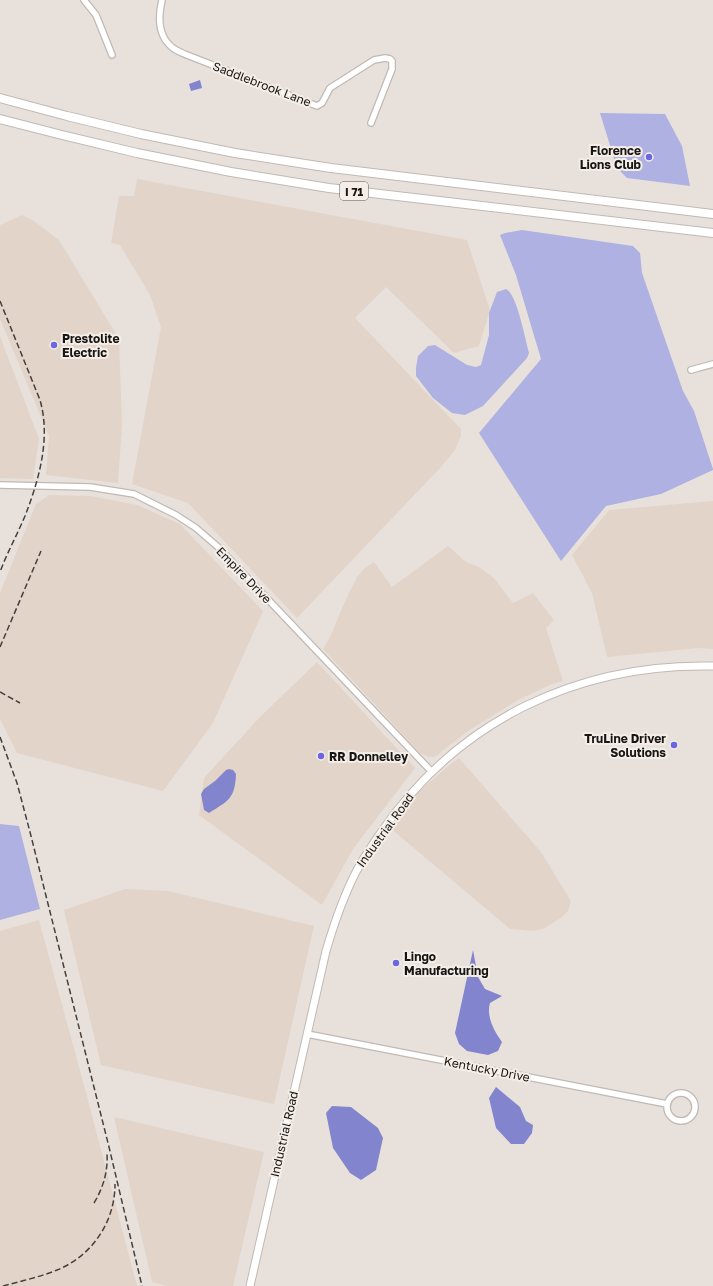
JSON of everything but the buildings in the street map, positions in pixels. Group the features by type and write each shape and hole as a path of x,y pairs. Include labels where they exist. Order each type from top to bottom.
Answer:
{"highway":[{"name":"I 71","path":"0,98 142,134 235,153 332,168 699,212 713,212"},
{"name":"I 71","path":"0,119 137,153 231,172 336,189 713,233"}],"main road":[{"name":"Industrial Road","path":"250,1286 326,951 333,927 347,889 356,871 388,822 431,771 488,726 528,704 580,684 624,673 652,669 713,666"}],"street":[{"path":"84,0 96,15 112,55"},
{"name":"Saddlebrook Lane","path":"162,0 159,20 161,30 166,40 174,48 187,55 317,106 322,103 330,88 374,60 385,58 390,59 392,61 392,69 371,123"},
{"path":"691,370 713,364"},
{"name":"Empire Drive","path":"0,485 90,487 134,494 176,515 194,527 218,547 431,771"},
{"name":"Kentucky Drive","path":"307,1034 667,1104"},
{"path":"685,1093 693,1098 695,1103 695,1113 688,1120 676,1121 668,1114 667,1104 674,1095 685,1093"}],"shaded area":[{"path":"200,80 202,88 191,91 189,84"},
{"name":"Florence Lions Club","path":"600,113 665,114 682,146 690,186 627,178 617,168"},
{"path":"137,179 467,240 490,310 479,346 454,353 386,287 355,318 461,429 461,436 455,450 441,467 297,618 188,503 132,484 161,327 150,295 120,245 111,243 119,196 134,196"},
{"path":"22,215 34,221 59,240 119,339 122,425 118,483 46,475 49,436 0,319 0,225"},
{"path":"522,230 633,246 640,253 642,273 683,391 694,411 713,469 661,494 606,506 561,561 479,433 541,359 516,275 500,235"},
{"path":"506,289 514,299 517,308 529,353 527,358 483,406 465,415 452,413 433,398 416,376 418,356 428,346 435,345 467,365 476,367 481,365 489,335 489,313 497,292"},
{"path":"0,336 39,439 33,479 0,478"},
{"path":"49,495 91,496 137,505 180,524 263,611 213,723 163,791 17,753 0,719 0,593 36,504"},
{"path":"713,501 713,649 699,648 607,657 592,593 572,555 609,510"},
{"path":"448,546 466,562 479,567 494,578 513,603 533,593 554,620 546,628 563,681 552,684 518,700 468,731 436,756 429,757 420,753 323,649 330,637 357,577 365,568 374,562 392,587"},
{"path":"317,662 415,768 353,849 322,905 199,815 204,778 260,717"},
{"path":"459,758 541,852 571,901 568,911 562,917 545,928 534,931 510,929 389,827 414,796"},
{"path":"229,769 233,770 236,774 232,794 226,802 209,813 204,810 201,794 204,789"},
{"path":"0,824 19,826 40,909 0,920"},
{"path":"125,889 168,891 314,926 274,1104 101,1065 64,910"},
{"path":"39,920 137,1286 0,1286 0,931"},
{"path":"473,950 478,977 485,989 502,996 490,1003 489,1013 496,1033 502,1042 498,1051 488,1055 467,1051 459,1044 455,1033"},
{"path":"496,1087 520,1107 526,1121 533,1125 532,1133 524,1144 511,1144 496,1128 489,1098"},
{"path":"332,1106 351,1107 378,1128 383,1138 376,1170 361,1180 350,1173 333,1148 326,1113"},
{"path":"114,1117 264,1152 233,1286 167,1286 152,1282"}],"railway":[{"path":"0,301 40,400 44,429 42,459 35,488 25,516 0,572"},
{"path":"0,647 41,551"},
{"path":"0,692 20,703"},
{"path":"0,737 17,783 30,832 109,1147 142,1286"},
{"path":"94,1203 104,1180 107,1167 107,1154"},
{"path":"3,1286 57,1270 70,1264 91,1247 106,1224 111,1212 115,1184"}],"place":[{"name":"Florence Lions Club","path":"649,157"},
{"name":"Prestolite Electric","path":"54,345"},
{"name":"TruLine Driver Solutions","path":"674,745"},
{"name":"RR Donnelley","path":"321,756"},
{"name":"Lingo Manufacturing","path":"396,963"}]}
